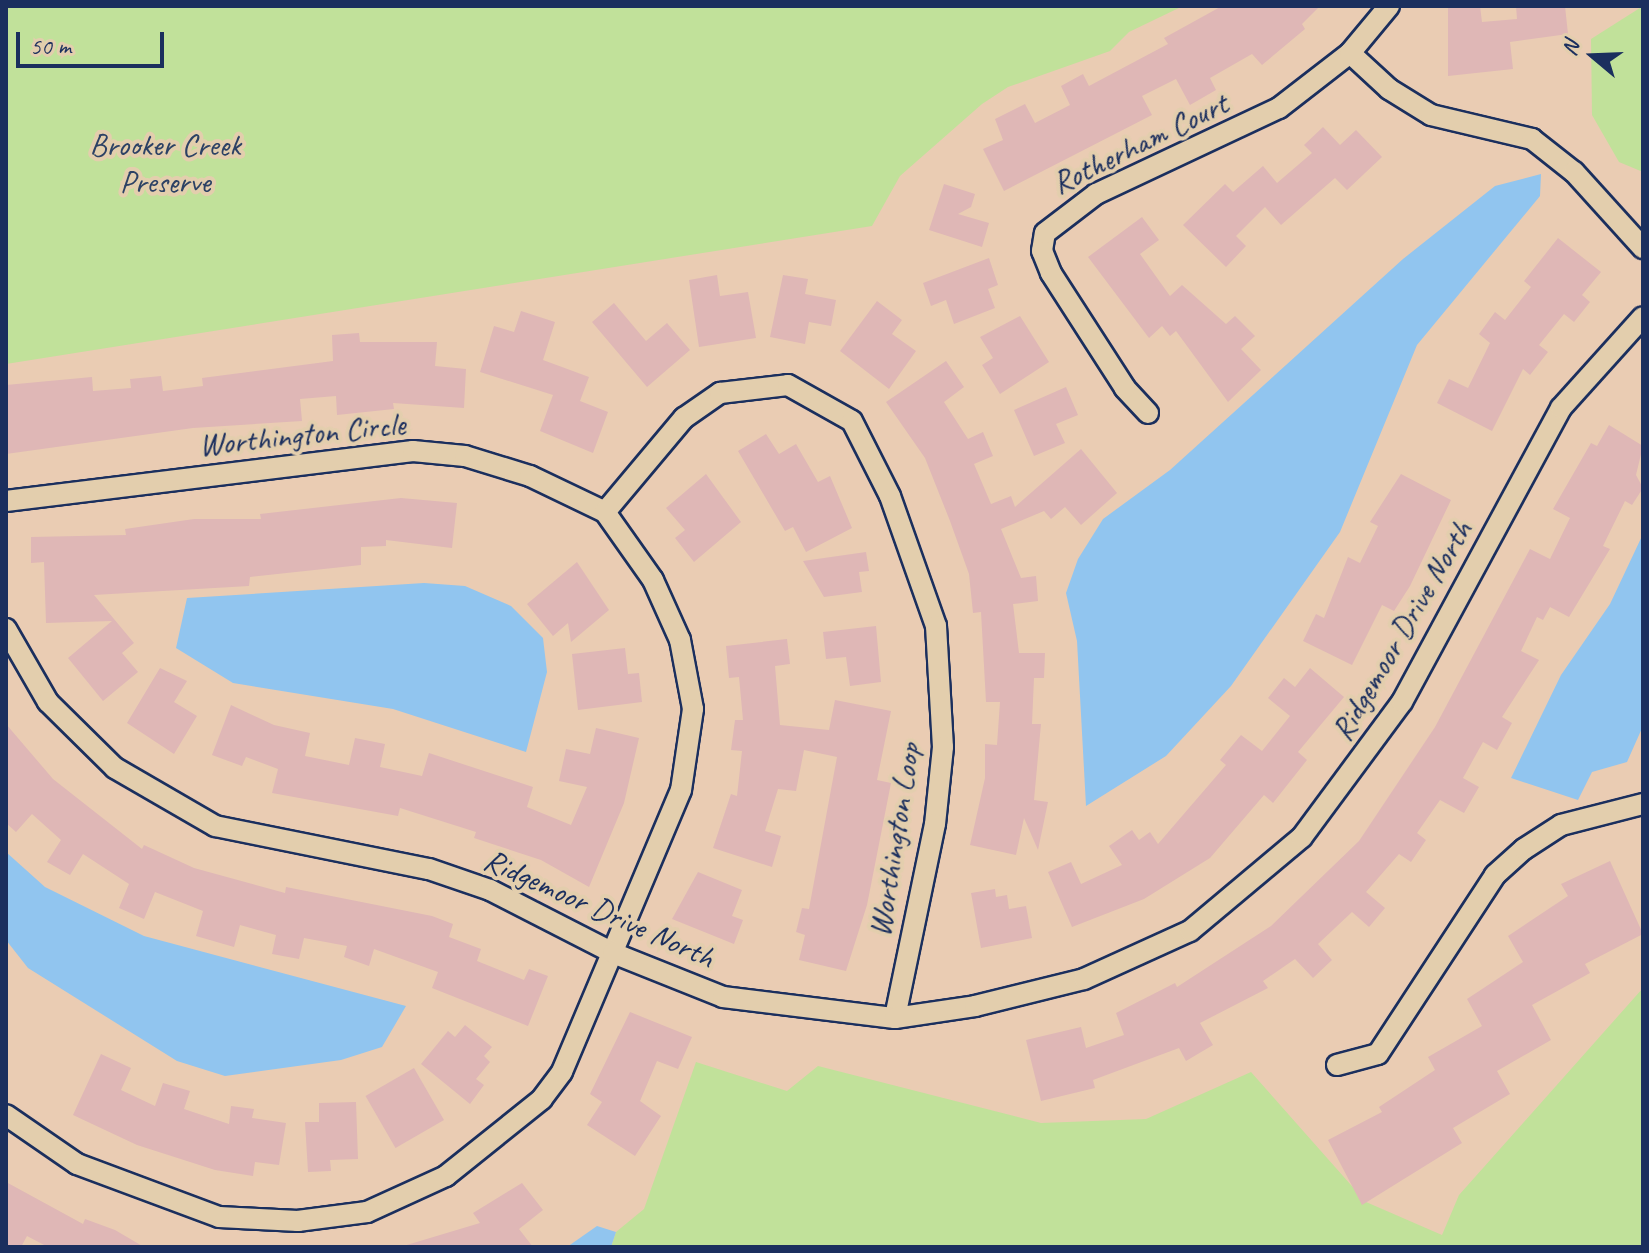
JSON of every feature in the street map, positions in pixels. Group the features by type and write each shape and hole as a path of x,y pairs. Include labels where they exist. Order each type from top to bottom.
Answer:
{"street":[{"name":"Rotherham Court","path":"1148,413 1125,388 1051,273 1042,251 1045,233 1053,221 1118,182 1279,108 1350,53 1389,6"},
{"path":"1350,53 1389,89 1431,115 1519,131 1532,139 1574,172 1643,248"},
{"name":"Ridgemoor Drive North","path":"6,629 48,702 115,768 215,826 429,869 490,890 613,953 723,997 895,1018 975,1006 1098,973 1190,931 1302,837 1402,702 1561,408 1643,317"},
{"name":"Worthington Loop","path":"605,512 684,418 720,393 788,385 852,421 890,496 936,626 943,747 935,824 895,1018"},
{"name":"Worthington Circle","path":"6,501 413,451 465,456 530,476 605,512 653,580 675,628 693,709 681,790 562,1072 542,1099 446,1176 367,1212 298,1221 219,1217 77,1164 6,1115"},
{"path":"1337,1065 1378,1054 1495,875 1524,849 1561,825 1643,804"}],"green space":[{"name":"Brooker Creek Preserve","path":"6,6 1183,6 1129,32 1110,51 1008,87 982,104 900,176 872,226 6,364"},
{"path":"1643,6 1643,172 1619,162 1592,115 1591,39"},
{"path":"1643,988 1643,1247 611,1247 616,1232 644,1209 696,1062 787,1091 818,1066 1041,1123 1146,1119 1251,1072 1366,1202 1442,1235 1459,1195"}],"water":[{"path":"1541,174 1540,196 1417,345 1340,532 1231,686 1166,756 1086,806 1077,641 1066,593 1078,559 1103,519 1170,470 1403,259 1495,186"},
{"path":"1643,534 1643,726 1627,762 1592,772 1578,800 1511,778 1561,675 1610,604"},
{"path":"424,583 465,586 511,606 543,638 547,672 526,752 393,709 233,683 176,648 187,598"},
{"path":"6,852 45,887 144,936 406,1006 382,1047 341,1060 225,1076 177,1061 28,968 6,940"},
{"path":"597,1226 616,1232 611,1247 567,1247"}],"building":[{"path":"1222,6 1320,6 1302,24 1305,29 1262,65 1252,54 1210,78 1216,90 1190,105 1176,79 1142,96 1152,115 1004,191 983,149 1003,140 995,119 1025,104 1035,123 1070,105 1061,86 1083,74 1089,86 1168,44 1164,38"},
{"path":"1448,6 1480,6 1482,22 1517,19 1516,6 1565,6 1568,34 1510,42 1513,69 1448,76"},
{"path":"1323,127 1340,145 1356,130 1382,157 1347,190 1335,178 1281,225 1265,207 1236,236 1246,246 1226,267 1183,225 1225,184 1233,192 1263,166 1277,183 1312,153 1304,145"},
{"path":"944,184 975,194 971,207 958,214 989,223 982,247 929,230"},
{"path":"1142,217 1159,240 1140,254 1170,296 1182,285 1226,324 1235,316 1255,336 1241,349 1261,370 1228,402 1176,331 1170,336 1162,326 1149,338 1088,257"},
{"path":"1558,238 1601,272 1582,295 1590,302 1574,322 1564,314 1539,345 1548,352 1530,375 1523,369 1492,431 1437,403 1449,379 1468,388 1490,343 1479,334 1495,312 1505,320 1531,287 1524,281"},
{"path":"989,258 998,285 988,289 995,308 954,324 946,300 931,306 923,283"},
{"path":"717,275 720,296 748,292 756,338 699,347 689,280"},
{"path":"783,275 808,279 805,294 836,300 831,326 809,322 805,344 770,337"},
{"path":"877,301 902,320 892,334 916,351 889,389 840,351"},
{"path":"614,303 646,341 667,323 690,350 647,387 592,322"},
{"path":"521,311 555,322 543,360 589,377 580,401 608,412 593,453 540,431 553,395 480,372 494,326 514,332"},
{"path":"1020,316 1049,362 1000,394 982,365 993,358 980,337"},
{"path":"359,333 360,342 437,342 435,366 466,369 464,408 393,403 394,409 337,415 336,396 300,399 302,421 193,428 6,454 6,385 92,377 93,391 131,388 130,379 161,376 163,391 203,386 202,378 333,361 332,335"},
{"path":"946,361 964,387 944,402 968,439 983,432 993,456 974,464 991,504 1011,496 1015,507 1081,449 1117,493 1081,525 1065,507 1051,519 1044,511 1001,529 1021,578 1036,576 1038,601 1013,604 1019,653 1045,653 1044,678 1034,678 1032,724 1041,724 1034,800 1048,802 1038,850 1024,818 1016,855 970,845 985,778 985,744 997,745 1000,702 986,702 981,612 973,613 969,574 950,521 925,458 886,402"},
{"path":"1066,387 1078,415 1056,424 1065,443 1034,456 1014,410"},
{"path":"1609,425 1643,446 1636,475 1643,488 1632,505 1625,501 1603,546 1610,549 1569,617 1550,607 1543,620 1537,617 1521,651 1539,660 1502,717 1512,723 1497,750 1483,742 1463,778 1479,787 1464,813 1440,800 1417,833 1426,840 1411,862 1399,854 1366,892 1385,908 1369,927 1352,912 1318,944 1332,960 1313,978 1295,959 1263,981 1268,988 1200,1023 1213,1045 1186,1061 1179,1048 1093,1080 1095,1088 1041,1101 1026,1040 1081,1027 1086,1048 1124,1035 1116,1013 1175,983 1177,987 1271,926 1359,841 1435,727 1530,549 1550,559 1570,518 1553,509 1591,443 1597,446"},
{"path":"766,434 779,454 796,444 818,482 830,476 852,528 806,552 793,527 785,531 738,451"},
{"path":"706,474 741,522 694,562 675,538 685,530 666,508"},
{"path":"1401,474 1451,500 1410,586 1394,611 1382,605 1352,665 1303,641 1316,614 1324,618 1348,557 1360,563 1378,526 1370,522"},
{"path":"401,498 457,503 452,548 386,540 386,546 361,547 361,565 250,577 249,586 94,595 134,643 122,653 138,672 103,701 68,658 112,621 46,623 44,562 31,563 31,537 126,535 125,529 194,519 261,519 260,514"},
{"path":"866,552 869,571 859,572 862,592 824,597 803,561"},
{"path":"577,562 609,610 571,642 568,623 553,636 527,604"},
{"path":"876,626 881,682 850,686 846,657 826,659 823,632"},
{"path":"787,639 790,664 775,666 780,725 829,730 835,700 891,711 877,780 891,783 867,905 846,971 799,960 805,935 796,932 802,908 809,909 837,757 804,750 796,791 778,789 765,831 781,836 772,867 713,848 731,794 737,796 742,751 731,750 735,720 743,720 739,677 729,678 726,646"},
{"path":"625,648 628,674 639,673 642,702 578,710 572,654"},
{"path":"160,668 187,681 174,702 197,716 174,754 127,723"},
{"path":"1310,668 1344,697 1298,752 1307,760 1273,803 1264,795 1210,858 1144,899 1072,927 1048,872 1071,862 1081,884 1122,865 1109,846 1132,830 1139,840 1150,832 1158,844 1226,765 1220,760 1241,735 1262,751 1290,716 1268,698 1284,678 1295,687"},
{"path":"231,705 274,725 310,733 305,756 349,765 355,738 385,744 380,767 422,776 429,753 533,787 527,807 571,825 587,787 559,781 566,749 590,754 596,728 639,738 624,803 589,887 541,860 474,838 476,832 400,808 398,816 272,793 278,769 246,757 242,766 212,755"},
{"path":"6,724 53,779 142,849 144,845 194,868 285,893 286,887 432,916 453,924 449,937 481,949 477,961 524,980 529,969 548,976 528,1026 432,988 438,972 374,949 369,966 344,957 347,946 304,938 299,959 272,954 276,935 240,925 234,947 196,936 203,911 155,892 144,919 119,908 129,884 83,854 70,875 47,862 61,840 32,814 16,832 6,823"},
{"path":"1610,861 1643,934 1585,964 1590,973 1532,1005 1551,1040 1497,1071 1510,1094 1453,1128 1462,1143 1362,1205 1328,1140 1382,1112 1379,1107 1435,1070 1428,1057 1482,1026 1467,999 1523,962 1508,936 1568,896 1561,884"},
{"path":"698,872 742,890 732,916 743,920 734,944 672,919"},
{"path":"995,889 996,897 1007,895 1009,909 1026,906 1032,938 981,948 971,893"},
{"path":"630,1012 692,1037 678,1069 657,1061 640,1101 661,1116 635,1156 587,1125 602,1102 590,1094"},
{"path":"465,1025 492,1047 484,1056 490,1062 476,1079 484,1085 470,1104 421,1064 448,1031 455,1037"},
{"path":"101,1054 131,1068 121,1090 155,1106 163,1083 190,1091 184,1109 229,1124 231,1106 254,1109 252,1118 286,1123 279,1165 255,1162 253,1176 215,1170 137,1145 73,1115"},
{"path":"414,1068 444,1120 396,1148 366,1096"},
{"path":"356,1102 358,1159 330,1160 331,1171 308,1172 305,1122 319,1122 319,1103"},
{"path":"6,1182 83,1224 85,1219 115,1230 144,1247 48,1247 27,1236 21,1247 6,1247"},
{"path":"522,1183 543,1210 519,1229 533,1247 400,1247 480,1223 473,1213"}]}
